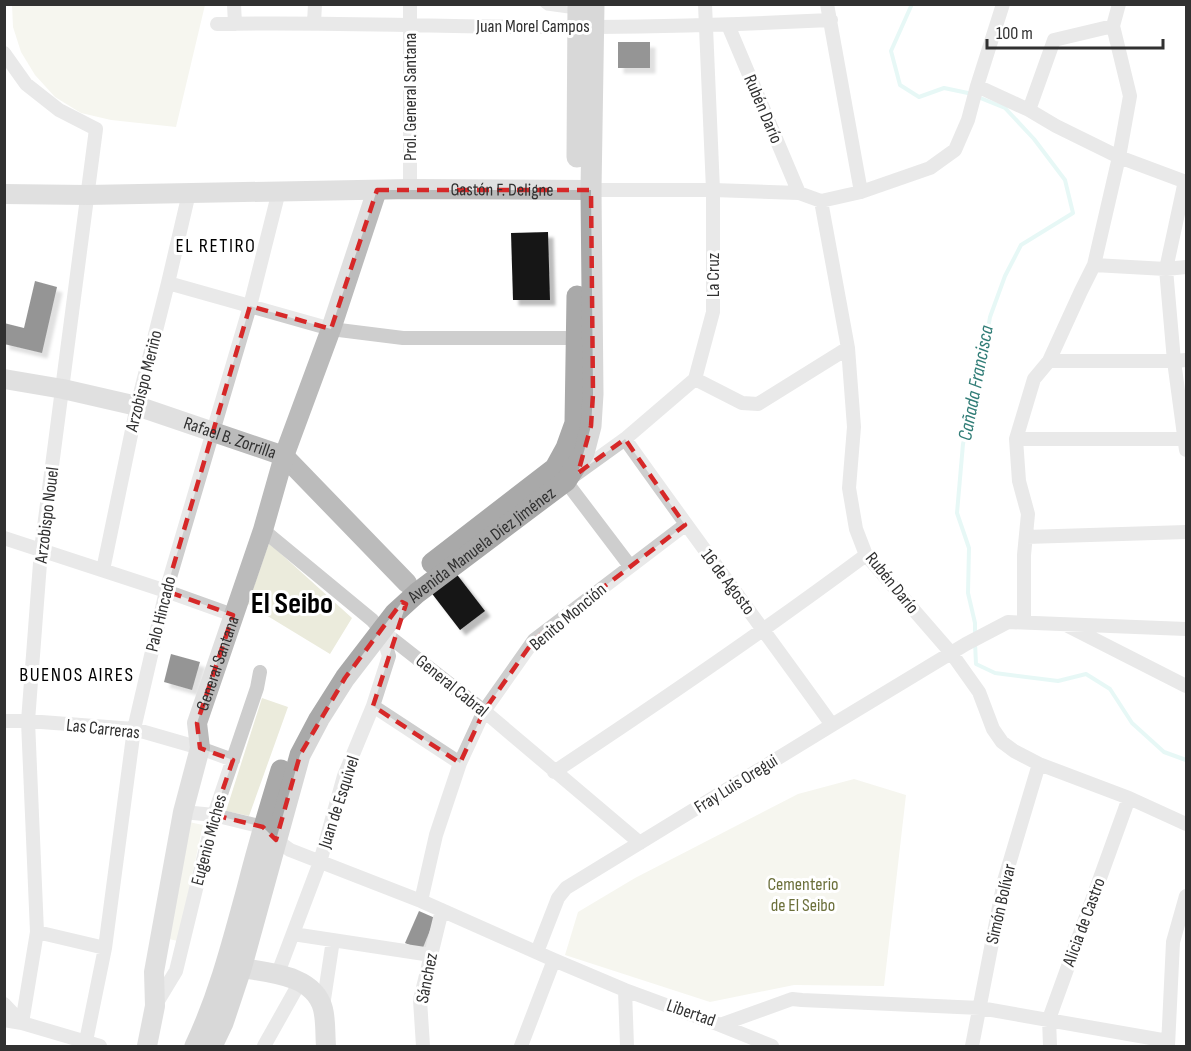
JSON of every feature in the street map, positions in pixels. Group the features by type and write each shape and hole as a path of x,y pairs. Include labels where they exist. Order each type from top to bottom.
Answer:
{"main road":[{"name":"Avenida Manuela Díez Jiménez","path":"377,625 384,606 406,583 561,475 566,448 575,423 584,190 585,15"},
{"name":"Avenida Manuela Díez Jiménez","path":"212,1047 224,1023 234,967 270,834 288,749 322,688 377,625 396,613 417,593 561,475 584,453 591,426 592,394 584,190"},
{"name":"Avenida Manuela Díez Jiménez","path":"195,1047 234,967"}],"street":[{"path":"234,4 235,24"},
{"path":"314,23 315,4"},
{"name":"Prol. General Santana","path":"410,4 410,189"},
{"name":"La Cruz","path":"694,379 713,312 713,190 705,4"},
{"path":"827,4 861,192"},
{"path":"821,201 861,192 930,168 955,150 968,120 1004,4"},
{"path":"1119,4 1113,26 1130,96 1119,157 1094,265 1049,361 1034,379 1016,439 1018,481 1028,514 1023,622 1186,628"},
{"name":"Juan Morel Campos","path":"217,24 314,23 410,26 585,15 706,26 831,20"},
{"name":"Rubén Darío","path":"728,25 799,193"},
{"path":"1029,110 1054,40 1113,26"},
{"name":"Arzobispo Nouel","path":"4,53 9,69 26,84 59,110 96,129 41,550 28,721 38,932 22,1023"},
{"path":"977,86 1119,157 1186,182 1166,269 1180,361 1186,442 1016,439"},
{"name":"Gastón F. Deligne","path":"4,194 87,195 410,189 713,190 799,193 821,201"},
{"name":"General Santana","path":"147,1047 155,1006 154,972 183,812 200,748 197,723 263,530 284,456 331,329 377,190"},
{"name":"Palo Hincado","path":"85,1044 105,948 134,729 166,591 250,306 279,191"},
{"name":"Arzobispo Meriño","path":"103,570 137,406 189,193"},
{"name":"Rubén Darío","path":"821,201 848,348 854,427 849,488 856,529 866,555 952,654 979,692 993,729 1002,742 1039,764 1129,798 1186,824"},
{"path":"1094,265 1166,269 1186,267"},
{"path":"168,283 331,329 402,338 577,338"},
{"path":"630,566 561,475 626,439 694,379 742,403 758,404 848,348"},
{"path":"1049,361 1180,361"},
{"name":"Rafael B. Zorrilla","path":"4,379 63,389 137,406 284,456 406,583"},
{"name":"16 de Agosto","path":"626,439 685,525 832,725"},
{"name":"Benito Monción","path":"421,901 436,835 460,763 484,711 534,640 685,525"},
{"name":"General Cabral","path":"263,530 484,711 640,843"},
{"path":"1026,537 1186,532"},
{"path":"4,538 233,615"},
{"path":"554,772 658,704 866,555"},
{"name":"Fray Luis Oregui","path":"537,952 558,898 566,888 966,644 1008,622 1023,622"},
{"path":"1064,623 1186,686"},
{"name":"Juan de Esquivel","path":"278,973 320,862 344,776 373,706 389,656 377,625"},
{"name":"Eugenio Miches","path":"155,1006 176,971 214,815 257,688 260,672"},
{"path":"373,706 460,763"},
{"name":"Las Carreras","path":"4,721 134,729 233,760"},
{"name":"Simón Bolívar","path":"972,1047 1004,881 1039,764"},
{"name":"Alicia de Castro","path":"1050,1047 1049,1019 1129,798"},
{"name":"Libertad","path":"183,812 214,815 270,834 290,850 421,901 625,990 720,1025 792,999 980,1008 1049,1019 1168,1044"},
{"path":"1168,1044 1173,942 1186,896"},
{"name":"Sánchez","path":"423,1047 420,1000 442,910"},
{"path":"38,932 105,948"},
{"path":"293,933 431,955"},
{"path":"322,1006 333,940"},
{"path":"521,1047 554,960"},
{"path":"234,967 278,973 300,982 309,989 318,997 322,1006 325,1017 326,1047"},
{"path":"264,1047 300,982"},
{"path":"625,990 627,1047"},
{"path":"4,1004 22,1023"},
{"path":"4,1020 22,1023 100,1047"},
{"path":"720,1025 772,1047"}],"lane":[{"path":"543,4 547,7 585,15"}],"highlighted area":[{"path":"377,190 591,190 593,394 591,426 578,473 625,439 685,525 534,640 484,711 460,763 373,706 406,604 402,602 345,678 300,755 276,840 263,827 214,815 233,760 200,748 197,723 233,615 166,591 250,306 331,329"}],"green space":[{"path":"12,5 205,5 176,127 111,120 81,113 55,97 35,75 21,52 13,27"},
{"path":"269,543 352,618 330,654 248,604"},
{"path":"262,698 288,707 249,816 226,811"},
{"name":"Cementerio de El Seibo","path":"854,779 906,795 884,986 794,985 710,1002 565,955 578,912 635,878 798,794"},
{"path":"189,822 203,825 178,941 164,938"}],"building":[{"path":"618,42 650,42 650,68 618,68"},
{"path":"548,232 550,300 513,300 511,233"},
{"path":"35,281 57,287 42,353 4,344 4,323 24,328"},
{"path":"455,572 485,611 460,630 430,591"},
{"path":"171,654 200,662 192,690 164,682"},
{"path":"419,911 435,918 422,950 405,943"}],"waterway":[{"name":"Cañada Francisca","path":"912,4 891,51 900,85 919,97 944,88 968,93 1005,108 1034,139 1065,180 1073,213 1021,245 1005,276 990,317 978,388 963,444 957,513 969,548 968,593 975,623 975,635"},
{"name":"Cañada Francisca","path":"975,643 976,664 995,673 1058,681 1086,674 1110,689 1132,723 1164,752 1186,760"}],"district":[{"name":"EL RETIRO","path":"216,246"},
{"name":"El Seibo","path":"292,604"},
{"name":"BUENOS AIRES","path":"77,675"}]}
